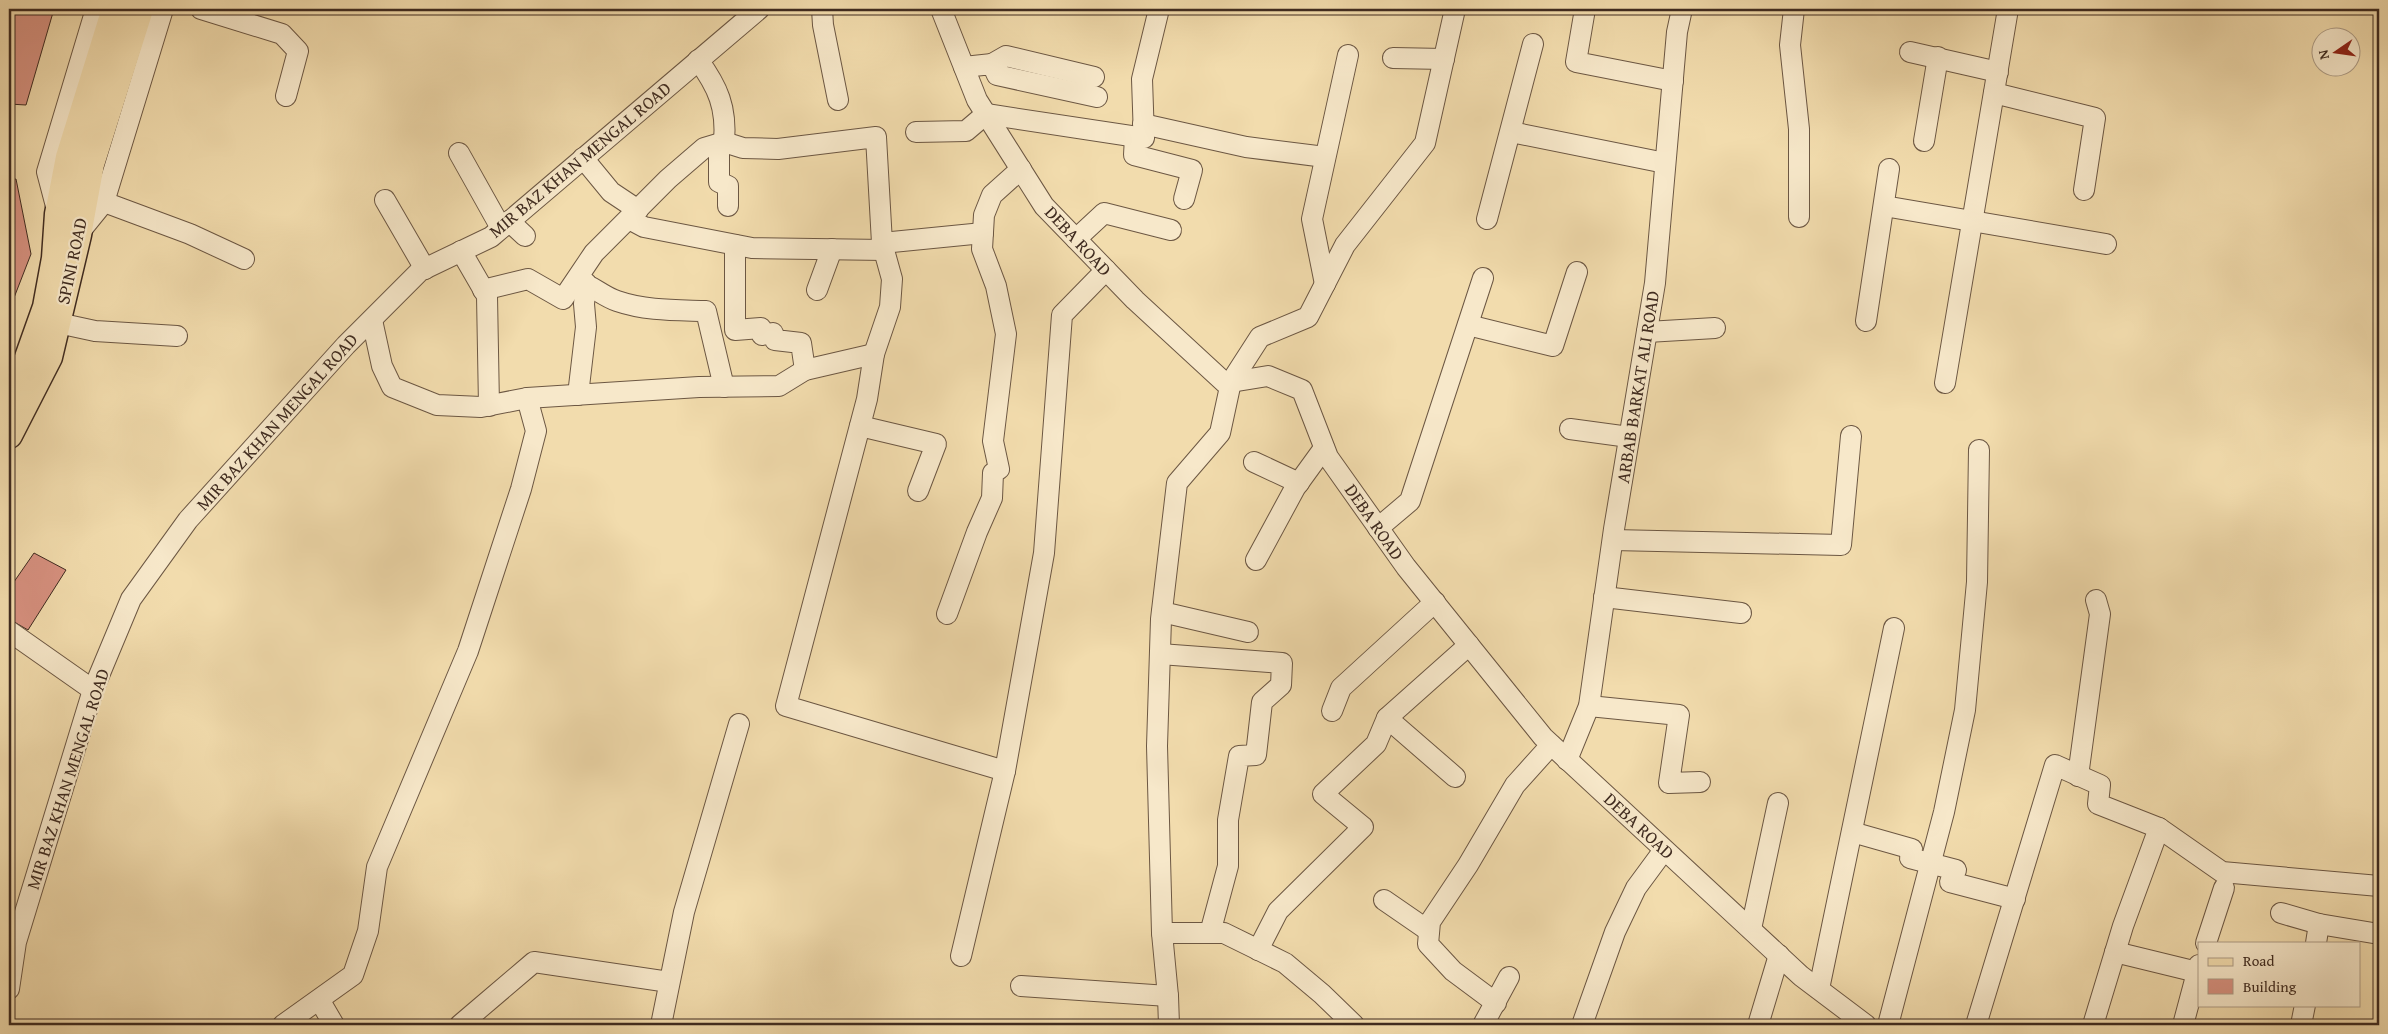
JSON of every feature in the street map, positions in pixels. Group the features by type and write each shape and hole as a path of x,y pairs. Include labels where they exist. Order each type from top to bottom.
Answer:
{"main road":[{"path":"105,77 114,9"},
{"path":"105,77 140,9"},
{"name":"SPINI ROAD","path":"9,393 25,366 46,307 55,258 58,214 69,156 105,77"},
{"name":"SPINI ROAD","path":"9,435 49,357 78,235 105,77"}],"street":[{"path":"58,214 48,172 96,9"},
{"path":"78,235 104,202 162,9"},
{"path":"201,9 282,34 298,51 286,96"},
{"name":"MIR BAZ KHAN MENGAL ROAD","path":"9,989 13,941 93,690 131,599 188,520 372,320 425,269 491,237 759,9"},
{"path":"822,9 823,25 838,100"},
{"name":"DEBA ROAD","path":"941,9 977,100 1044,206 1135,300 1225,382 1268,376 1302,390 1328,457 1378,528 1435,602 1551,745 1779,955 1855,1021"},
{"path":"1159,9 1142,78 1140,130 1134,155 1192,170 1184,199"},
{"path":"1169,1025 1162,933 1157,746 1162,612 1177,483 1220,434 1232,382 1260,337 1308,317 1345,245 1425,143 1455,9"},
{"path":"1585,9 1576,62 1673,81"},
{"name":"ARBAB BARKAT ALI ROAD","path":"1567,760 1589,706 1604,597 1655,283 1677,32 1682,9"},
{"path":"1794,9 1790,45 1799,129 1799,217"},
{"path":"1945,383 2008,9"},
{"path":"1487,220 1533,44"},
{"path":"1910,52 1998,72"},
{"path":"1325,284 1312,219 1348,55"},
{"path":"964,67 992,64 1006,56 1095,87"},
{"path":"1924,141 1938,57"},
{"path":"1393,58 1444,59"},
{"path":"698,60 715,84 726,123 721,143 719,182 728,186 728,206"},
{"path":"1994,94 2095,118 2084,190"},
{"path":"916,132 966,131 986,114 1140,130 1246,147 1325,157"},
{"path":"1510,132 1666,163"},
{"path":"483,290 528,279 563,299 581,282 594,253 668,179 704,148 721,143 743,148 778,149 876,137 883,246 892,279 890,307 874,354 867,399 786,706 1005,771"},
{"path":"459,153 505,225 525,236"},
{"path":"583,158 611,192 644,227 735,245 752,248 832,249 883,246 983,233"},
{"path":"947,614 977,532 992,498 993,472 999,469 993,441 1006,334 996,286 982,249 984,215 992,195 1021,169"},
{"path":"1866,321 1889,169"},
{"path":"385,200 425,269"},
{"path":"104,202 190,234 244,259"},
{"path":"1884,206 2106,244"},
{"path":"1076,239 1104,212 1170,230"},
{"path":"735,245 735,330 761,328 762,335 773,333 775,340 801,342 805,370"},
{"path":"817,290 832,249"},
{"path":"461,251 487,296 489,406"},
{"path":"961,956 1005,771 1044,553 1062,315 1106,270"},
{"path":"1468,325 1553,346 1577,272"},
{"path":"1378,528 1410,501 1483,278"},
{"path":"581,282 615,301 642,308 706,311 724,387"},
{"path":"578,396 586,327 581,282"},
{"path":"372,320 382,366 392,387 437,405 489,406 527,398 724,387 779,386 805,370 874,354"},
{"path":"58,323 95,331 177,336"},
{"path":"1647,332 1715,328"},
{"path":"283,1025 353,975 368,931 377,867 468,651 521,489 536,431 527,398"},
{"path":"860,426 936,444 918,490"},
{"path":"1570,429 1629,437"},
{"path":"1613,540 1841,545 1851,436"},
{"path":"1256,560 1299,483 1324,448"},
{"path":"1888,1025 1929,863 1944,812 1965,710 1977,582 1978,450"},
{"path":"1254,462 1299,483"},
{"path":"1604,597 1741,614"},
{"path":"2078,776 2100,614 2096,600"},
{"path":"1332,711 1341,688 1435,602"},
{"path":"1162,612 1248,632"},
{"path":"1819,989 1894,628"},
{"path":"9,631 93,690"},
{"path":"1258,950 1278,911 1363,828 1323,794 1376,744 1387,718 1469,645"},
{"path":"1160,654 1282,663 1281,685 1262,702 1256,755 1239,756 1228,820 1228,866 1210,933"},
{"path":"1589,706 1679,715 1669,782 1700,782"},
{"path":"1387,718 1455,777"},
{"path":"660,1025 684,912 739,724"},
{"path":"1496,1004 1453,971 1428,944 1430,922 1468,865 1515,785 1551,745"},
{"path":"1976,1025 2054,766 2100,785 2098,804 2159,828 2222,872 2379,886"},
{"path":"1751,929 1778,803"},
{"path":"2093,1025 2122,926 2159,828"},
{"path":"1852,832 1912,849 1910,858 1956,870 1950,882 2015,899"},
{"path":"1582,1025 1615,932 1636,888 1664,850"},
{"path":"2206,942 2224,888"},
{"path":"1384,900 1429,931"},
{"path":"2281,913 2318,933 2379,934"},
{"path":"1162,933 1224,933 1285,963 1322,994 1354,1025"},
{"path":"2115,952 2198,968 2183,1025"},
{"path":"1758,1025 1779,955"},
{"path":"460,1025 534,962 669,982"},
{"path":"1483,1025 1509,977"},
{"path":"1021,986 1168,996"},
{"path":"320,1000 334,1025"},
{"path":"2301,1025 2304,1006"}],"building":[{"path":"9,9 54,9 26,105 9,104"},
{"path":"16,179 31,254 10,308 9,180"},
{"path":"34,553 66,570 28,630 9,619 9,589"}]}
